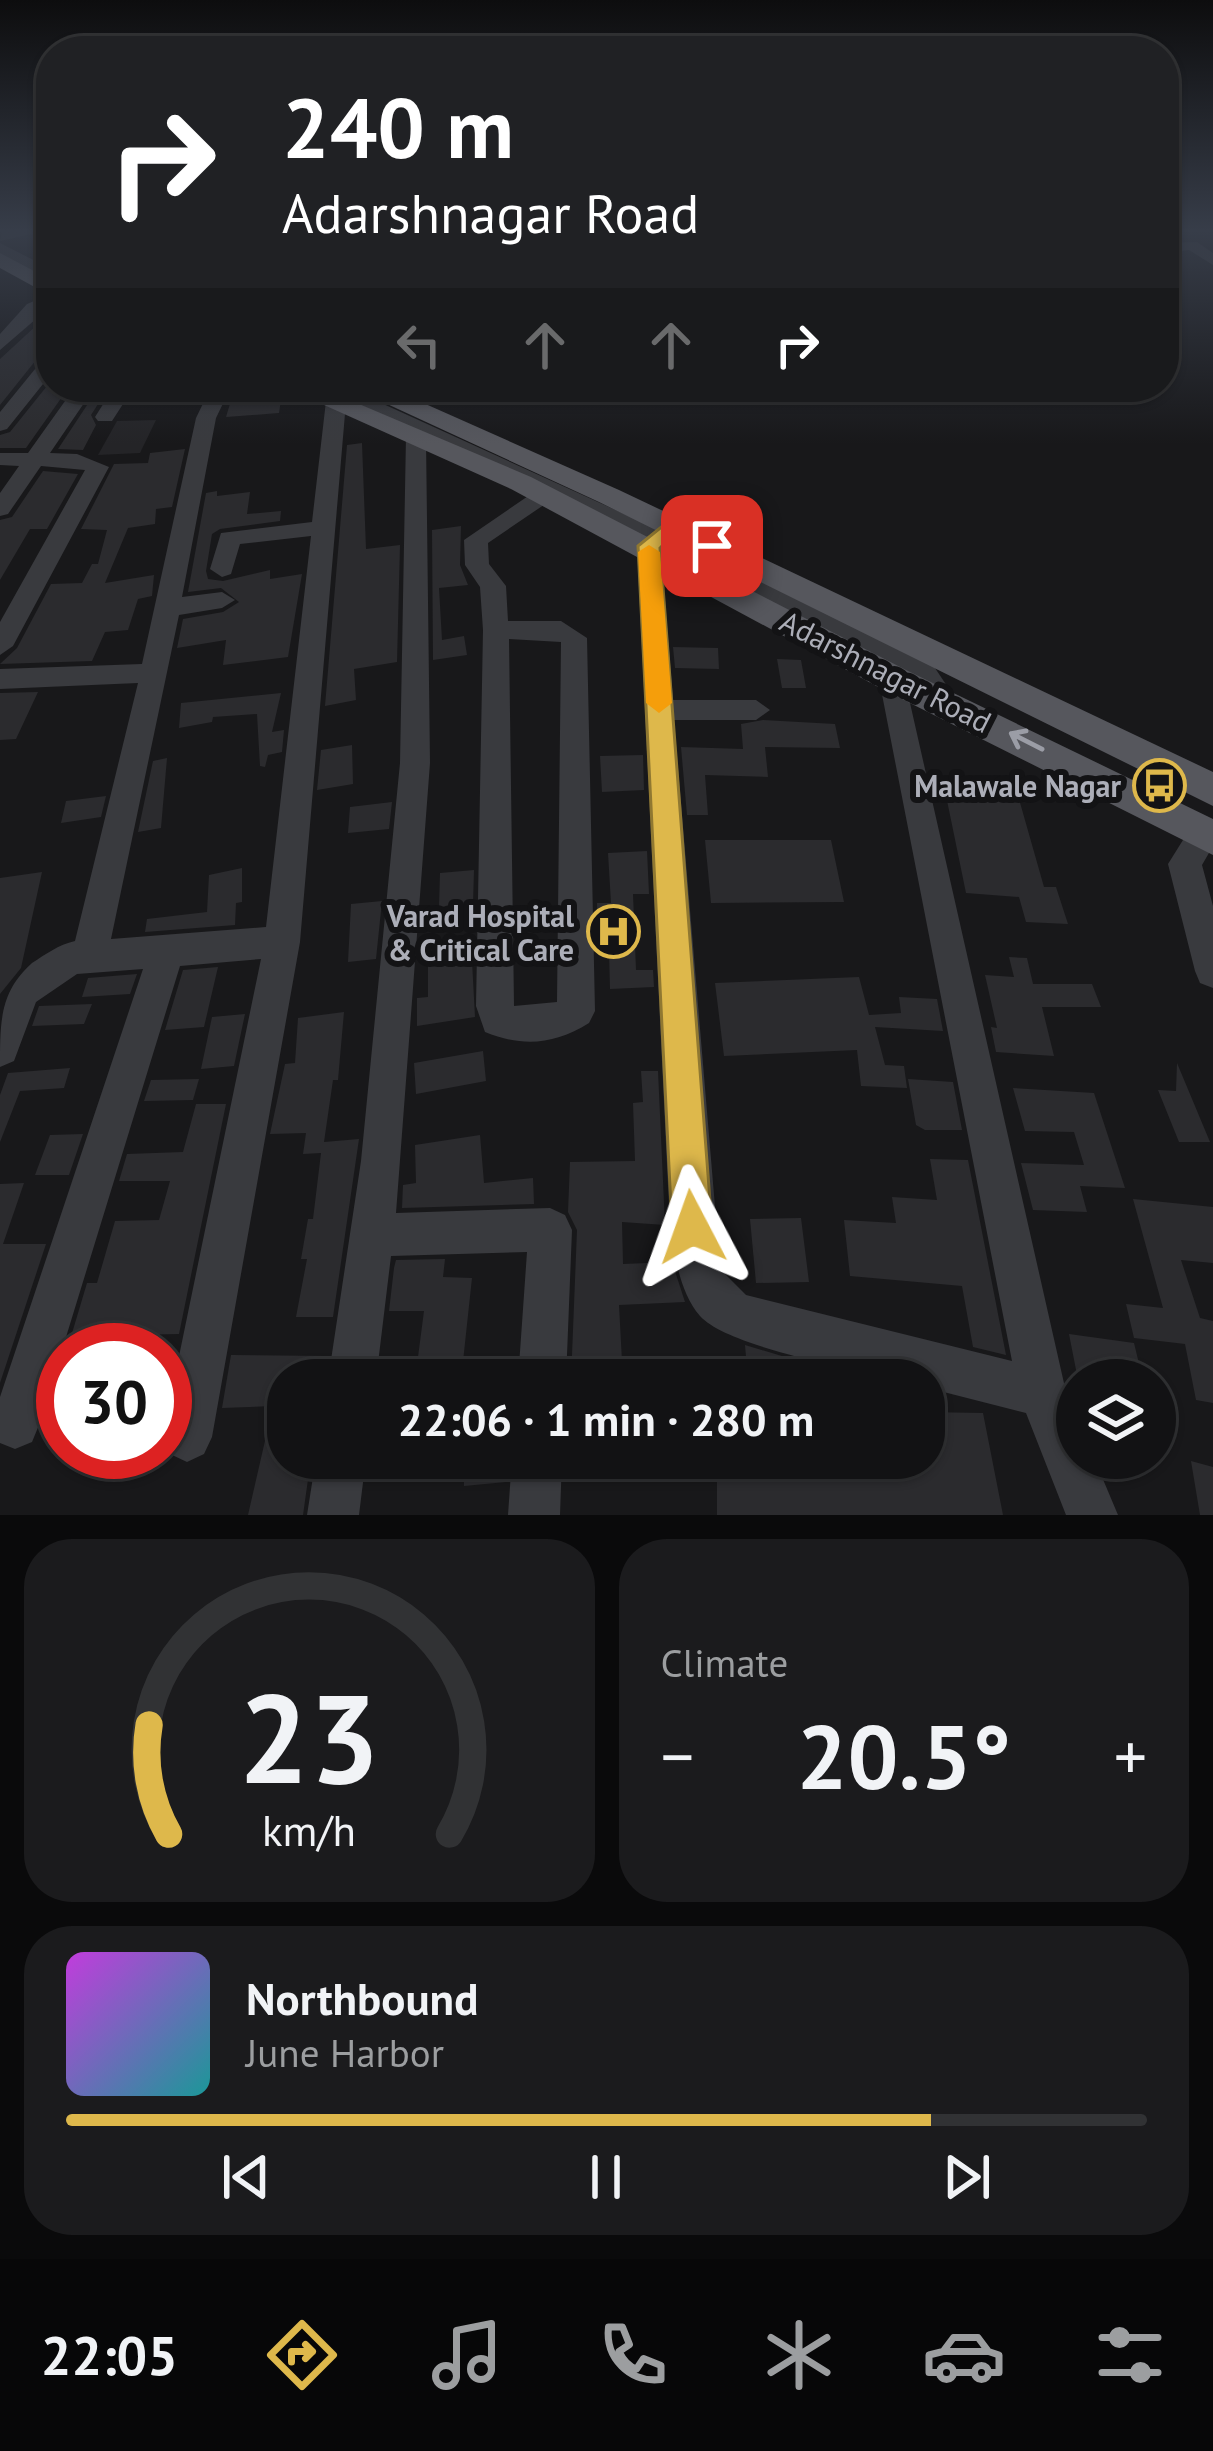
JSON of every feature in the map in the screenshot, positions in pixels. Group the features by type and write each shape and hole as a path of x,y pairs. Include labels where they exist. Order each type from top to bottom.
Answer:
{"main road":[{"name":"Adarshnagar Road","path":"360,402 416,436 545,495 659,537 958,665 1213,790"},
{"name":"Adarshnagar Road","path":"383,402 445,418 908,674 943,701 1209,836"}],"street":[{"path":"0,345 36,309"},
{"path":"0,320 26,316"},
{"path":"0,425 36,381"},
{"path":"0,509 74,402"},
{"path":"105,417 114,402"},
{"path":"90,953 212,402"},
{"path":"192,1411 282,942 324,528 343,402"},
{"path":"355,1359 372,1235 415,763 416,436"},
{"path":"0,459 77,460 98,467 0,646"},
{"path":"496,630 561,630 574,638 576,1011 565,1019 511,1026 498,1019 495,1006 496,630 493,586 477,565 476,540 545,495"},
{"path":"222,569 229,538 324,528"},
{"path":"659,537 659,710 692,1227 701,1275 715,1304 738,1316 1042,1393"},
{"path":"165,608 222,600"},
{"path":"958,665 908,674 1042,1393 1092,1515"},
{"path":"0,679 152,673"},
{"path":"659,710 756,710"},
{"path":"1209,836 1185,864 1213,971"},
{"path":"0,1048 22,991 53,967 90,953 282,942"},
{"path":"15,1425 166,950"},
{"path":"372,1235 550,1230 543,1359"},
{"path":"333,1515 338,1479"},
{"path":"534,1515 536,1479"}],"shaded area":[{"path":"156,420 140,453 98,455 117,421"}],"building":[{"path":"36,326 36,360 0,405 0,359"},
{"path":"36,400 58,402 26,448 0,448 0,435 10,432"},
{"path":"89,402 99,402 91,415 96,425 83,450 58,449"},
{"path":"230,402 281,402 279,413 226,417"},
{"path":"362,443 366,549 400,545 397,662 354,669 356,700 325,706 347,445"},
{"path":"185,449 172,507 156,509 155,524 128,528 105,583 154,575 152,596 138,599 128,630 105,632 92,661 0,664 17,648 51,584 82,583 92,564 98,564 107,530 81,529 114,464 148,463 150,453"},
{"path":"43,471 78,474 47,529 30,529 0,580 0,520 12,517"},
{"path":"217,491 217,496 250,492 247,514 281,511 280,521 212,534 206,571 208,579 223,581 270,570 270,579 302,574 288,657 223,665 226,640 177,648 183,619 223,612 239,602 221,588 188,592 206,493"},
{"path":"461,526 460,565 468,585 439,588 442,640 464,636 467,655 433,660 432,530"},
{"path":"673,647 718,648 719,669 675,668"},
{"path":"777,659 801,660 806,688 782,688"},
{"path":"38,692 16,739 0,740 0,693"},
{"path":"281,693 272,732 284,730 282,752 268,755 265,767 260,766 257,714 213,717 212,722 179,728 181,703"},
{"path":"763,720 835,724 840,748 765,747 768,777 705,775 708,815 687,815 681,747 743,749 741,724"},
{"path":"352,745 353,784 317,790 321,750"},
{"path":"643,755 644,790 602,792 600,756"},
{"path":"167,758 161,828 138,832 153,761"},
{"path":"942,776 1015,785 1044,887 1056,887 1068,924 1026,922 1019,897 966,893"},
{"path":"106,796 101,817 61,823 66,801"},
{"path":"392,802 389,829 348,833 350,807"},
{"path":"705,840 831,840 844,902 711,903"},
{"path":"647,851 649,894 633,894 636,970 653,970 654,987 610,989 609,951 598,951 597,903 611,903 608,853"},
{"path":"242,868 242,902 236,903 235,925 145,932 147,919 207,912 209,875"},
{"path":"474,870 473,904 439,907 440,873"},
{"path":"42,872 21,968 0,994 0,878"},
{"path":"382,901 376,959 348,962 351,904"},
{"path":"1009,957 1027,958 1033,984 1092,984 1101,1007 1042,1007 1054,1056 996,1052 991,1027 997,1028 985,975 1014,977"},
{"path":"472,961 475,1017 417,1026 417,998 428,997 428,965"},
{"path":"218,967 204,1027 165,1030 183,970"},
{"path":"137,974 130,994 82,997 88,978"},
{"path":"859,977 869,1015 901,1013 899,997 937,999 943,1031 875,1027 885,1065 904,1066 907,1088 861,1086 857,1050 724,1056 715,983"},
{"path":"92,1004 84,1024 32,1026 39,1006"},
{"path":"344,1012 338,1080 333,1080 324,1142 359,1139 333,1317 296,1317 307,1259 301,1259 308,1219 313,1219 321,1153 303,1154 306,1133 270,1134 285,1064 295,1063 298,1018"},
{"path":"245,1014 234,1066 201,1069 212,1017"},
{"path":"483,1051 486,1081 416,1094 414,1063"},
{"path":"1177,1063 1210,1142 1179,1142 1158,1090 1176,1091"},
{"path":"70,1068 64,1088 20,1091 0,1142 0,1095 8,1073"},
{"path":"641,1071 658,1071 665,1225 622,1222 623,1264 672,1262 685,1302 619,1305 622,1359 572,1359 577,1230 568,1212 570,1162 635,1161 633,1103 643,1102"},
{"path":"199,1079 193,1100 144,1101 151,1080"},
{"path":"908,1079 953,1082 962,1130 925,1130 916,1125"},
{"path":"1013,1088 1094,1093 1125,1188 1080,1186 1087,1212 1033,1210 1021,1163 1084,1165 1074,1132 1025,1131"},
{"path":"196,1104 226,1104 181,1323 75,1323 87,1283 97,1283 115,1221 159,1220 170,1181 119,1181 127,1154 183,1152"},
{"path":"83,1134 69,1175 35,1175 50,1135"},
{"path":"480,1135 484,1183 533,1178 534,1204 402,1208 403,1185 416,1183 415,1145"},
{"path":"930,1159 968,1160 1006,1355 973,1347 962,1286 850,1276 844,1220 896,1223 892,1197 937,1200"},
{"path":"24,1183 3,1244 46,1244 0,1383 0,1184"},
{"path":"1133,1199 1213,1207 1213,1263 1181,1260 1200,1318 1213,1321 1213,1403 1196,1400 1185,1344 1134,1338 1126,1304 1163,1308"},
{"path":"801,1218 809,1282 756,1283 750,1219"},
{"path":"445,1259 443,1277 472,1278 463,1359 418,1359 424,1311 389,1311 396,1260"},
{"path":"1069,1334 1134,1343 1138,1359 1074,1359"},
{"path":"745,1345 792,1359 746,1359"},
{"path":"231,1355 327,1356 267,1359 267,1406 222,1408"},
{"path":"945,1412 983,1413 1003,1515 717,1515 717,1479 945,1479"},
{"path":"267,1432 267,1479 308,1479 303,1515 248,1515"},
{"path":"1191,1461 1213,1467 1213,1515 1200,1515"},
{"path":"464,1479 506,1479 506,1482 464,1486"}],"slow traffic":[{"path":"649,552 659,703"}],"place":[{"name":"Malawale Nagar","path":"1160,785"},
{"name":"Varad Hospital & Critical Care","path":"613,932"}],"route":[{"path":"692,1227 649,546 670,526 712,546"}]}
